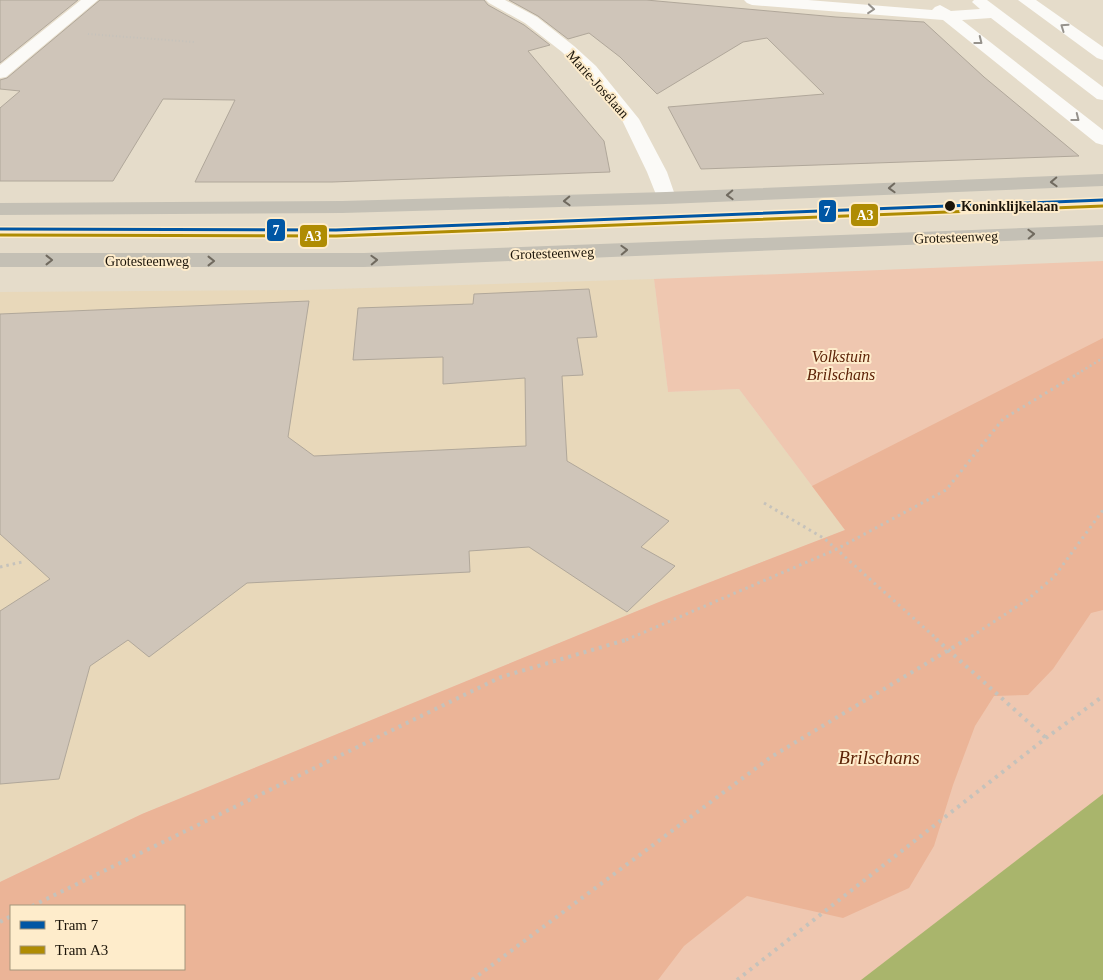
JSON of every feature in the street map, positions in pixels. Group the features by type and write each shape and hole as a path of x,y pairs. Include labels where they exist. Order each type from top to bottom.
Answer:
{"main road":[{"path":"0,209 342,207 666,198 1103,180"},
{"name":"Grotesteenweg","path":"0,260 264,261 384,259 1103,231"}],"street":[{"path":"0,73 8,60 51,32 90,0"},
{"name":"Marie-Josélaan","path":"494,0 531,20 568,49 590,70 630,118 657,172 666,198"},
{"path":"752,0 947,16 994,13"},
{"path":"928,0 1103,139"},
{"path":"976,0 1101,92"},
{"path":"1026,0 1103,55"},
{"path":"1049,96 1101,92"}],"path":[{"path":"51,32 194,42"},
{"path":"34,905 502,677 623,642 836,550 946,490 1003,419 1103,358"},
{"path":"764,503 825,539 1046,738"},
{"path":"472,980 771,758 950,650 1027,600 1054,577 1103,510"},
{"path":"0,567 22,562"},
{"path":"737,980 1046,738 1103,696"}],"shaded area":[{"path":"654,279 668,392 739,389 845,530 664,600 142,814 0,882 0,292 303,290"},
{"path":"1103,794 1103,980 861,980"}],"green space":[{"name":"Brilschans","path":"1103,261 1103,980 0,980 0,882 142,814 664,600 845,530 739,389 668,392 654,279"},
{"name":"Brilschans","path":"1103,338 1103,610 1091,613 1053,669 1028,695 994,696 975,726 953,785 934,846 909,888 843,918 747,896 684,946 658,980 0,980 0,882 142,814 664,600 845,530 812,486"}],"building":[{"path":"0,0 78,0 0,63"},
{"path":"100,0 484,0 488,5 524,25 550,45 528,51 604,141 610,172 332,182 195,182 235,100 163,99 113,181 0,181 0,108 20,91 0,89 0,80 7,78"},
{"path":"509,0 646,0 836,17 924,22 984,77 1079,156 701,169 668,107 824,94 767,38 743,42 657,94 620,57 589,33 568,39 538,16"},
{"path":"589,289 597,337 577,338 583,375 562,376 567,461 669,521 641,547 675,566 627,612 529,547 469,551 470,572 247,583 149,657 128,640 90,666 59,779 0,784 0,611 50,579 0,534 0,314 309,301 288,437 314,456 526,446 525,378 443,384 443,357 353,360 358,308 473,304 474,294"}],"tram line":[{"name":"7","path":"0,229 336,230 1103,200"},
{"name":"A3","path":"0,235 336,236 1103,206"}],"place":[{"name":"Koninklijkelaan","path":"950,206"}],"park label":[{"name":"Volkstuin Brilschans","path":"841,365"}]}
